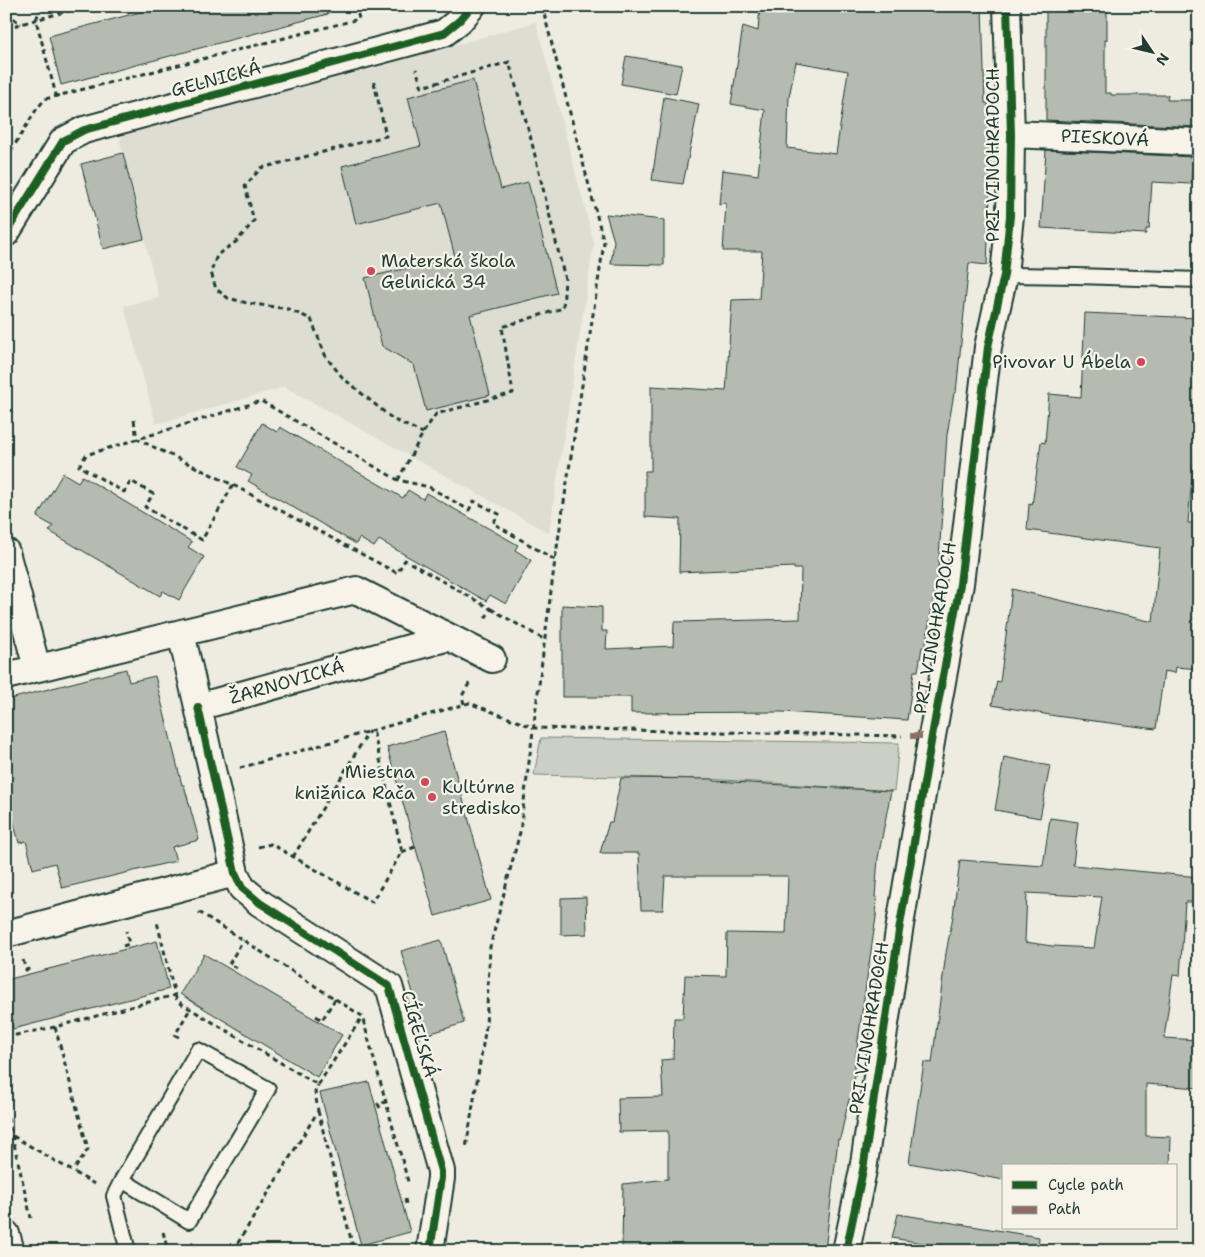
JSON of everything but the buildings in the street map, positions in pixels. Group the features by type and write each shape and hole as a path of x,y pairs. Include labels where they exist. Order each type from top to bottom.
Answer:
{"street":[{"name":"GELNICKÁ","path":"6,233 63,141 84,130 444,33 460,20 472,6"},
{"name":"PRI VINOHRADOCH","path":"846,1251 863,1170 904,901 960,584 988,347 1004,275 1010,216 1012,134 1007,6"},
{"name":"PIESKOVÁ","path":"1012,134 1199,142"},
{"path":"6,552 37,668"},
{"path":"6,676 356,590 492,659"},
{"path":"6,934 233,863 181,633"},
{"name":"ŽARNOVICKÁ","path":"198,707 458,642"},
{"name":"CÍGEĽSKÁ","path":"233,863 242,888 260,903 390,986 441,1171 430,1251"},
{"path":"6,1234 11,1251"}],"lane":[{"path":"1004,275 1199,280"},
{"path":"122,1180 189,1221 268,1089 198,1050 122,1180 114,1196 128,1251"}],"path":[{"path":"41,6 36,20 56,95"},
{"path":"6,28 86,6"},
{"path":"6,159 36,110 45,99 359,19 356,6"},
{"path":"465,1152 486,1026 490,947 520,832 535,728 555,560 604,243 542,6"},
{"path":"6,13 22,24"},
{"path":"398,480 423,433 436,414 513,393 502,327 563,308 565,279 530,135 509,62 422,87 414,64"},
{"path":"373,75 386,136 261,168 245,186 254,220 237,242 217,255 211,272 216,289 228,298 248,304 288,309 312,319 326,357 343,378 394,420 423,433"},
{"path":"233,484 202,540 145,507 152,494 131,482 124,492 79,466 86,455 261,401 398,480 429,487 469,510 474,500 499,514 493,523 555,560"},
{"path":"134,420 137,439"},
{"path":"137,439 233,484 396,573 405,560 545,640"},
{"path":"458,642 491,609"},
{"path":"256,763 469,703 535,728 910,736"},
{"path":"372,730 402,852"},
{"path":"293,857 372,730"},
{"path":"233,863 271,844 372,902 402,852 415,847"},
{"path":"195,910 362,1016 411,1192"},
{"path":"155,913 177,1001 318,1085"},
{"path":"123,946 129,944 125,929"},
{"path":"237,968 229,964 242,940"},
{"path":"6,1037 55,1027 176,995"},
{"path":"316,1016 322,1020 335,999"},
{"path":"354,1251 314,1092 362,1016"},
{"path":"13,1136 74,1171 88,1149 55,1027"},
{"path":"380,1108 378,1104 386,1102"},
{"path":"6,1109 32,1222"},
{"path":"233,1251 318,1110"},
{"path":"6,1157 17,1155"},
{"path":"162,1224 168,1251"}],"shaded area":[{"name":"Materská škola Gelnická 34","path":"536,22 594,243 549,533 285,387 156,424 124,306 159,298 120,141 124,133 371,69"},
{"path":"541,738 899,743 894,791 709,779 534,775"}],"marked path":[{"path":"910,736 932,736"}],"cycle path":[{"path":"6,233 63,141 84,130 444,33 460,20 472,6"},
{"path":"846,1251 863,1170 899,931 960,584 988,347 1004,275 1010,216 1011,134 1007,6"},
{"path":"198,707 235,873 242,888 260,903 389,986 441,1171 430,1251"}],"place":[{"name":"Materská škola Gelnická 34","path":"371,271"},
{"name":"Pivovar U Ábela","path":"1141,362"},
{"name":"Miestna knižnica Rača","path":"425,782"},
{"name":"Kultúrne stredisko","path":"432,797"}]}
